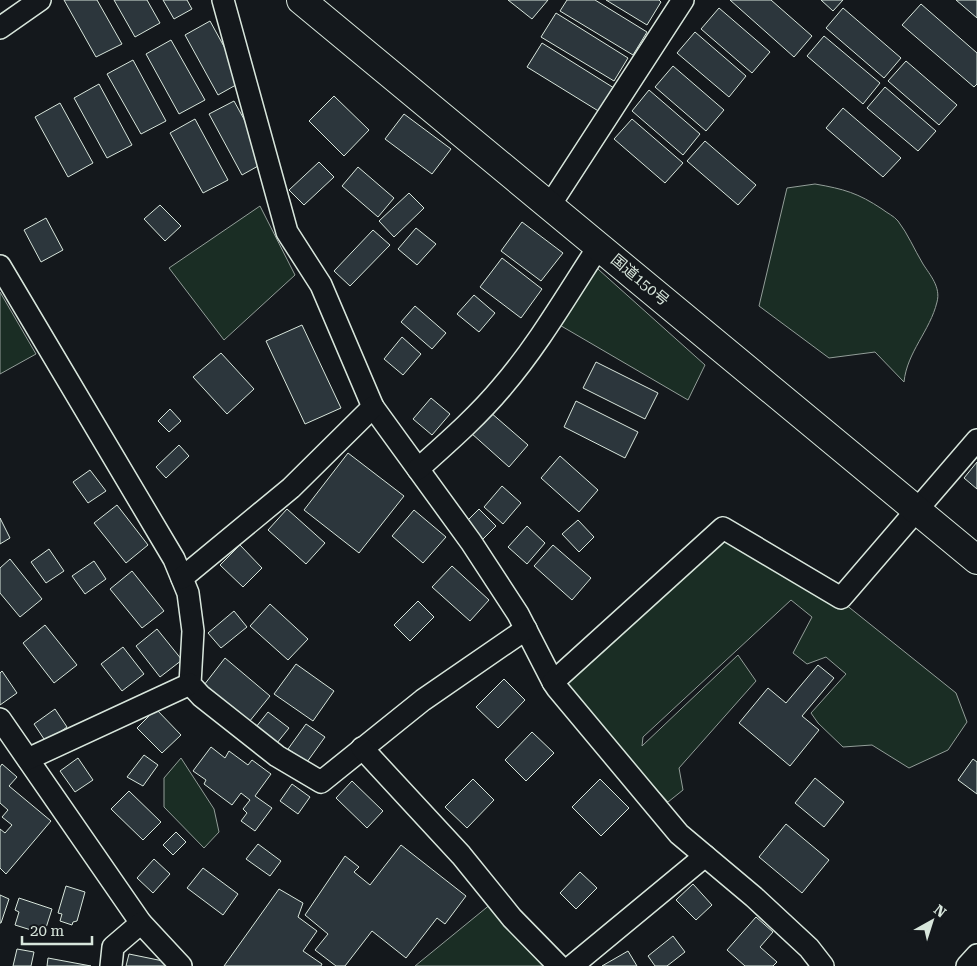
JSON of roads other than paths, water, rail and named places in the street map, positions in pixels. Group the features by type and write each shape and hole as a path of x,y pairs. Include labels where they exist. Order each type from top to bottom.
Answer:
{"highway":[{"name":"国道150号","path":"301,0 977,560"}],"street":[{"path":"0,28 40,0"},
{"path":"223,0 288,232 321,285 373,407 471,542 526,629 553,682 679,834 754,897 802,941 823,966"},
{"path":"550,205 683,0"},
{"path":"418,469 468,424 503,387 599,246"},
{"path":"0,266 174,558 188,593 193,631 190,684 201,696 276,756 321,782 423,700 526,629"},
{"path":"182,578 291,488 373,407"},
{"path":"553,682 723,528 841,598 977,440"},
{"path":"28,759 190,684"},
{"path":"0,719 141,923 182,966"},
{"path":"362,748 461,855 512,918 559,966"},
{"path":"572,966 705,856"},
{"path":"111,966 113,947 141,923"},
{"path":"967,966 977,956"}]}
